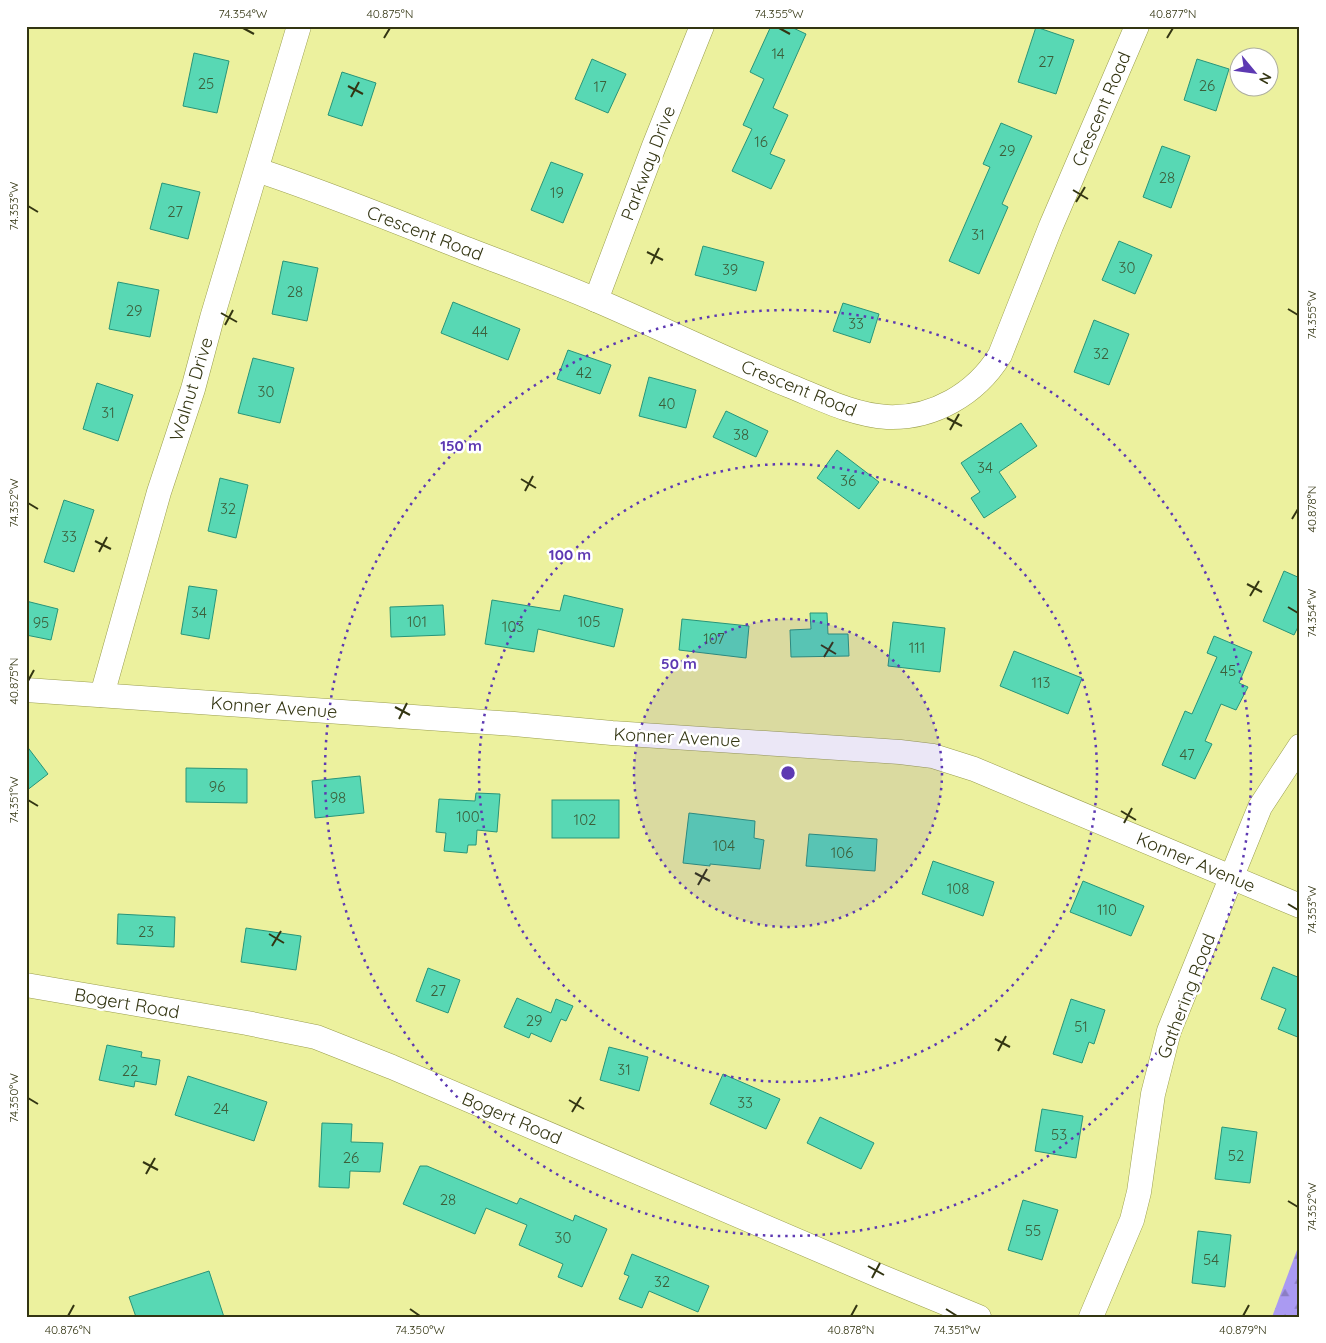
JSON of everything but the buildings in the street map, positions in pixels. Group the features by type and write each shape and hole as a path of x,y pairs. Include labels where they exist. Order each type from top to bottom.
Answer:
{"street":[{"name":"Walnut Drive","path":"102,696 159,492 193,389 212,318 300,26"},
{"name":"Parkway Drive","path":"596,300 650,155 702,26"},
{"name":"Crescent Road","path":"257,170 309,187 596,300 844,409 867,415 889,417 923,413 950,403 973,388 992,368 1000,356 1051,226 1137,26"},
{"name":"Konner Avenue","path":"26,690 514,724 612,733 891,751 934,756 974,769 1300,906"},
{"name":"Gathering Road","path":"1091,1317 1132,1220 1139,1192 1153,1094 1169,1031 1260,807 1300,746"},
{"name":"Bogert Road","path":"26,985 247,1023 316,1037 392,1067 873,1274 978,1317"}],"green space":[{"path":"1300,1242 1300,1317 1272,1317"}]}
